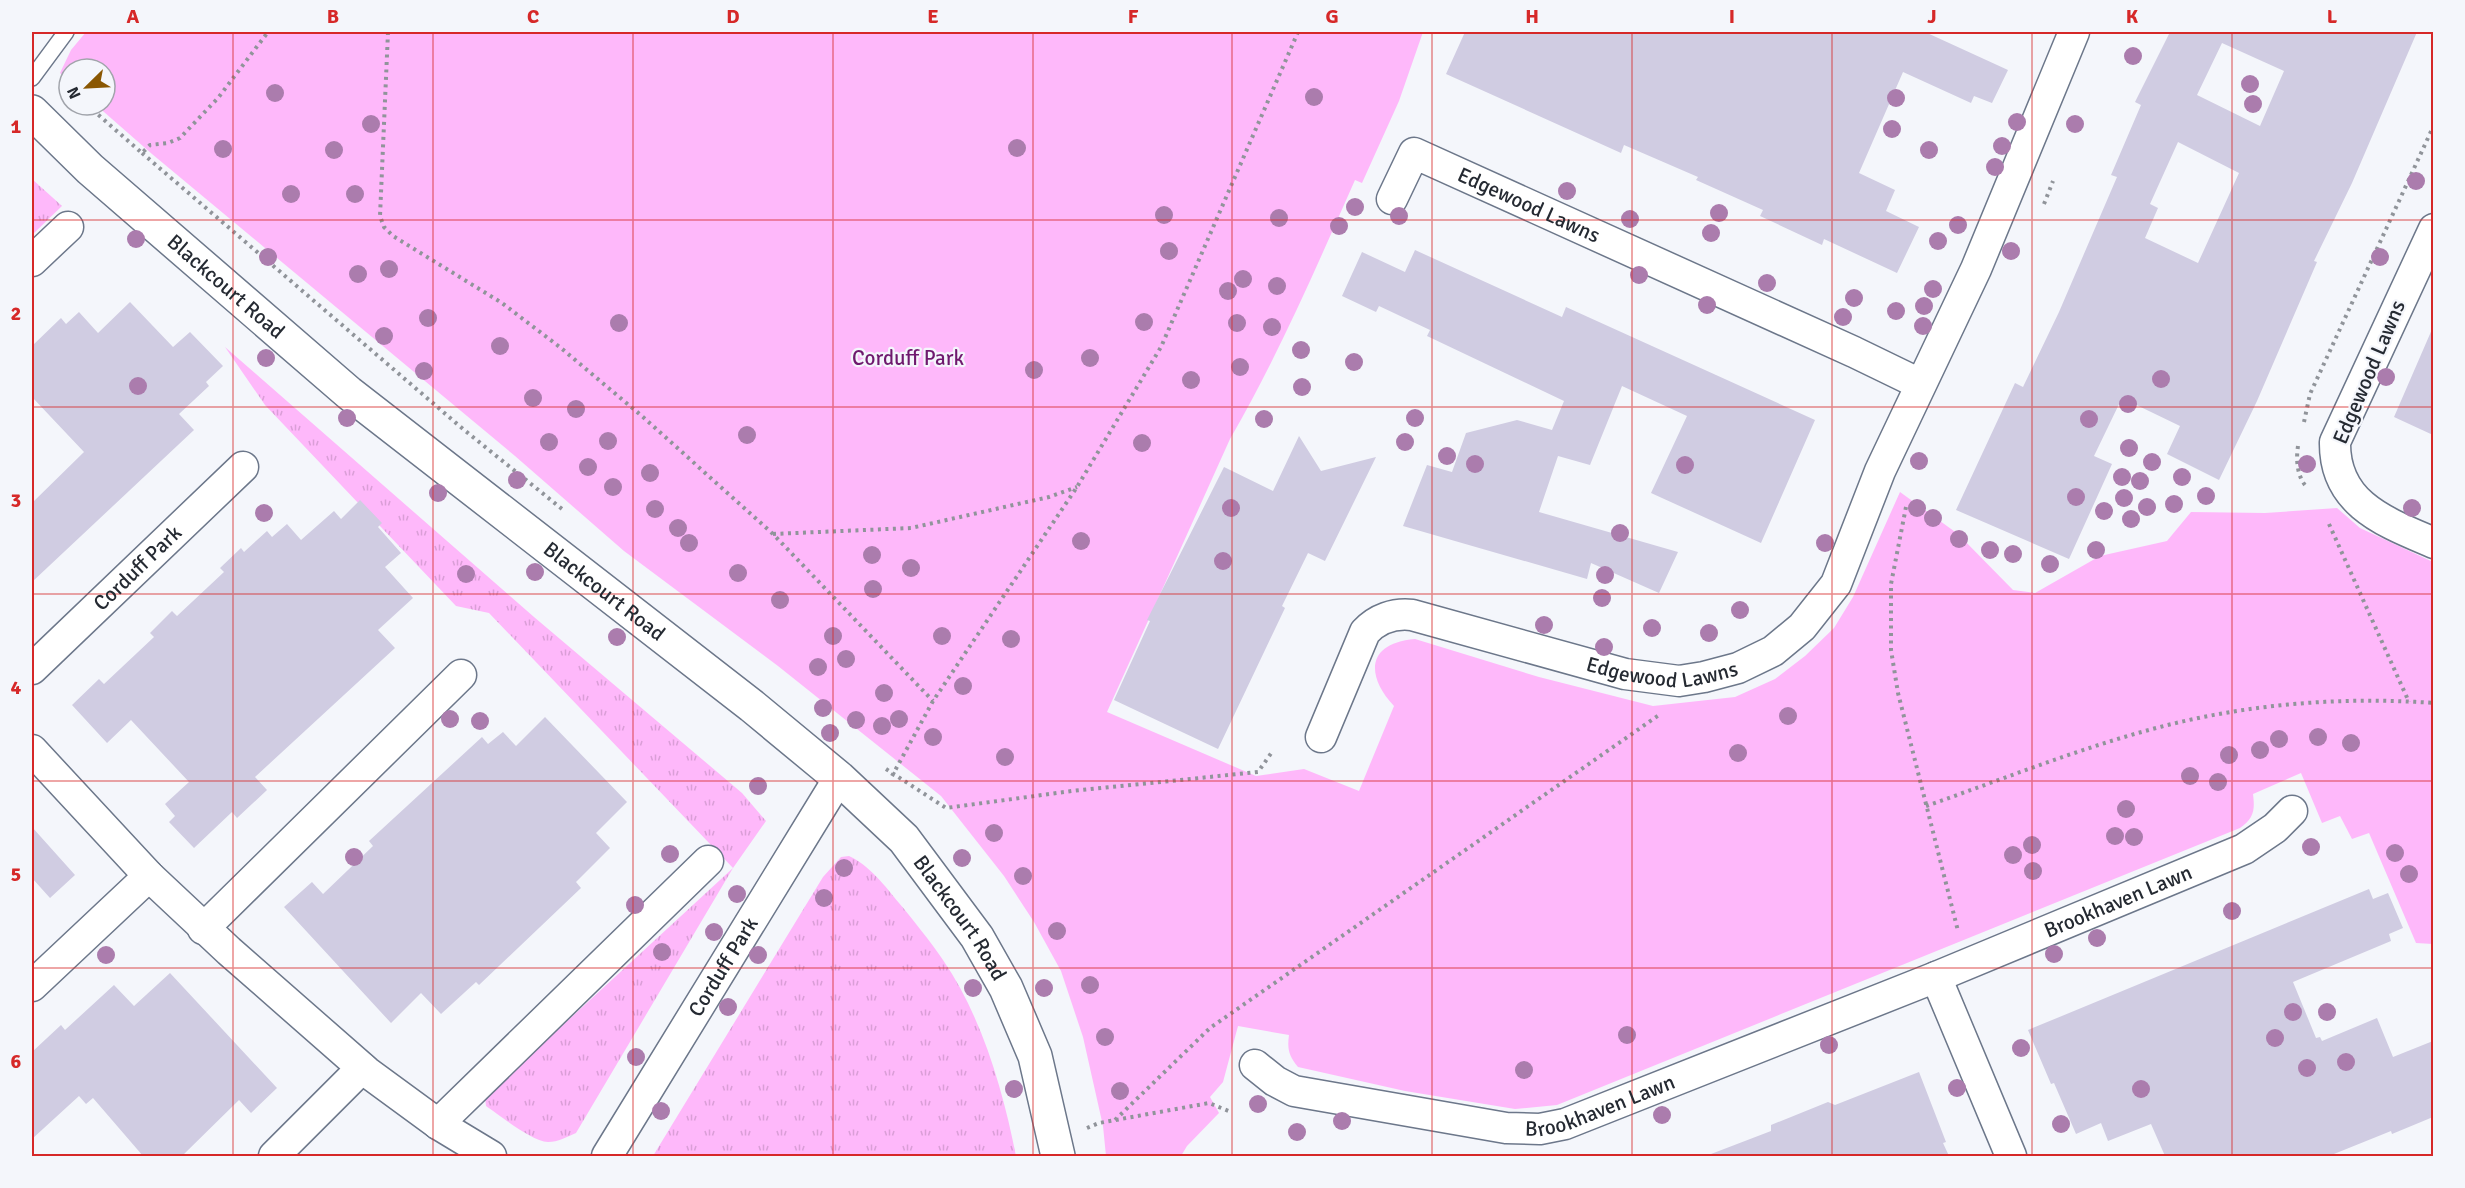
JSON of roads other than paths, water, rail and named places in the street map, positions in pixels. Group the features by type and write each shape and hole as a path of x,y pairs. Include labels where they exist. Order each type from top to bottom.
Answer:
{"street":[{"name":"Edgewood Lawns","path":"1321,737 1365,632 1374,622 1401,614 1412,615 1625,674 1679,681 1738,668 1773,651 1802,627 1836,584 1880,471 1976,269 2074,32"},
{"name":"Blackcourt Road","path":"32,112 90,169 350,393 752,706 869,804 903,839 977,937 1006,988 1035,1056 1057,1148"},
{"name":"Edgewood Lawns","path":"1392,199 1414,153 1920,384"},
{"path":"32,261 68,227"},
{"name":"Edgewood Lawns","path":"2433,229 2335,442 2335,448 2342,477 2360,504 2376,517 2433,543"},
{"name":"Corduff Park","path":"32,669 243,467"},
{"path":"204,929 461,675"},
{"path":"32,750 150,876 204,929 362,1068 438,1124 491,1156"},
{"name":"Corduff Park","path":"607,1156 839,778"},
{"name":"Brookhaven Lawn","path":"1255,1065 1275,1082 1294,1091 1506,1128 1540,1130 1592,1115 2248,847 2275,828 2292,812"},
{"path":"438,1124 708,861"},
{"path":"32,986 150,876"},
{"path":"1936,976 2011,1156"},
{"path":"274,1156 362,1068"}],"lane":[{"path":"32,78 66,32"}]}
